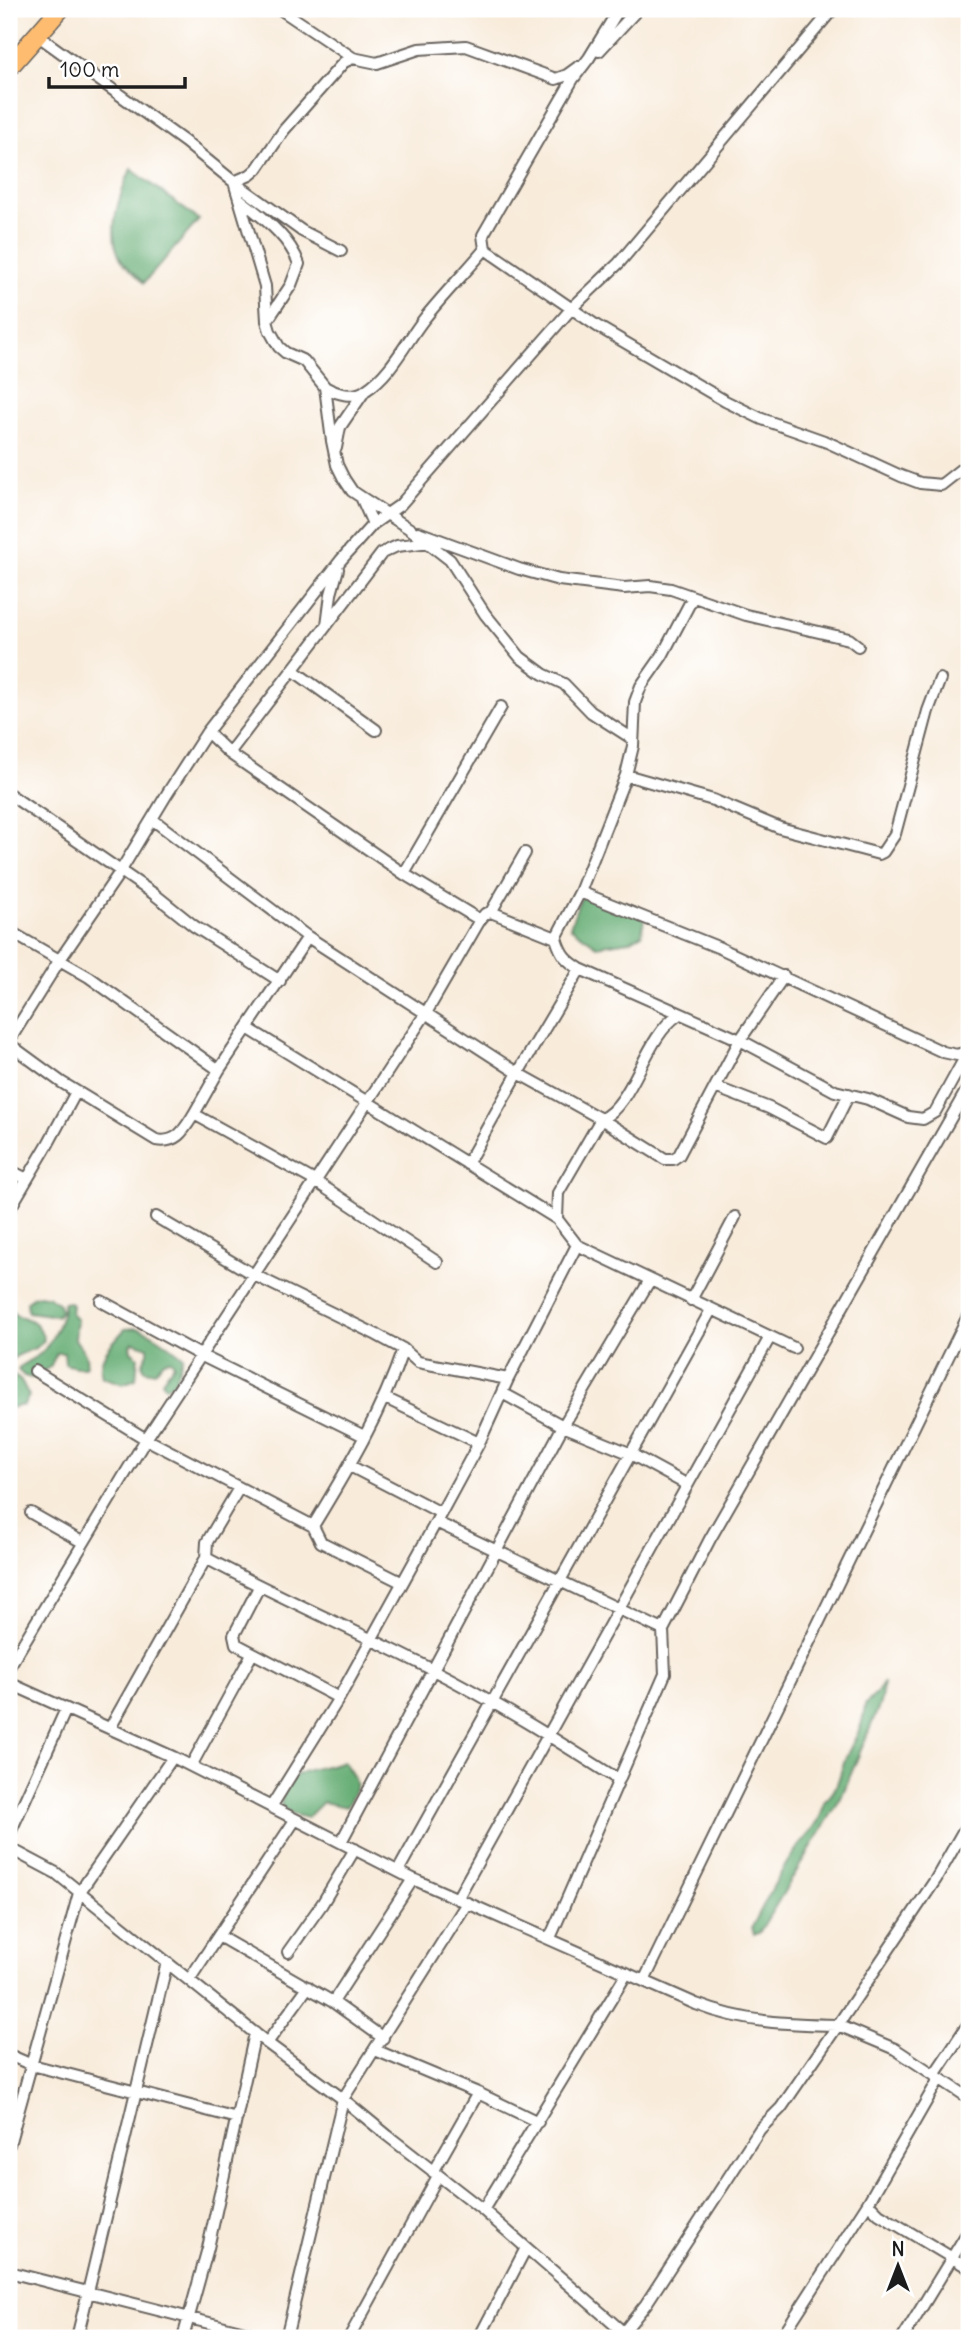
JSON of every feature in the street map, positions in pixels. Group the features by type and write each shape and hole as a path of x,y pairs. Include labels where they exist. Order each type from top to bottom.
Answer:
{"main road":[{"path":"9,67 60,9"}],"street":[{"path":"280,9 353,58 377,63 419,49 466,46 556,79 567,75 597,53 638,9"},
{"path":"335,455 340,427 364,392 383,374 424,319 485,249 484,235 573,79 619,9"},
{"path":"308,937 249,1029 219,1070 177,1139 166,1142 156,1140 76,1092 9,1043 207,732 341,560 373,524 400,505 572,308 619,262 833,9"},
{"path":"37,35 302,231 341,251"},
{"path":"234,181 257,169 284,130 336,69 353,58"},
{"path":"234,181 265,286 267,321 279,347 304,361 325,387 335,393 349,395 364,392"},
{"path":"241,200 278,232 291,247 299,264 291,285 267,321"},
{"path":"485,249 597,326 725,401 762,419 827,442 920,483 941,485 969,463"},
{"path":"325,387 335,455 344,479 352,491 410,529 450,560 514,652 543,674 564,684 591,712 633,739"},
{"path":"361,497 373,524"},
{"path":"410,529 519,569 559,580 624,588 671,589 746,615 849,639 858,646"},
{"path":"229,753 382,553 397,546 445,540"},
{"path":"327,628 332,588 341,560"},
{"path":"693,597 663,656 641,686 635,702 633,739 626,775 580,892 556,938 564,960 678,1015 740,1040 835,1091 867,1099 908,1117 923,1119 935,1112 969,1051"},
{"path":"294,671 376,730"},
{"path":"626,775 713,800 780,828 879,854 895,834 928,711 940,679"},
{"path":"404,874 501,707"},
{"path":"207,732 229,753 404,874 480,920"},
{"path":"9,794 153,894 173,912 280,981"},
{"path":"152,819 308,937 518,1073 601,1119 665,1159 673,1159 679,1155 740,1040 783,976"},
{"path":"491,912 525,853"},
{"path":"580,892 720,948 943,1052 957,1055 969,1051"},
{"path":"9,1667 146,1439 426,1013 480,920 491,912 556,938"},
{"path":"9,931 89,977 219,1070"},
{"path":"467,1164 580,969"},
{"path":"557,1219 558,1193 601,1119 611,1113 625,1093 663,1027 678,1015"},
{"path":"249,1029 557,1219 577,1245 794,1348"},
{"path":"550,1938 664,1674 663,1630 729,1505 969,1086 955,1077"},
{"path":"715,1087 768,1108 827,1138 849,1094"},
{"path":"9,1210 76,1092"},
{"path":"194,1114 315,1181 437,1262"},
{"path":"9,1170 27,1179"},
{"path":"537,1206 558,1193"},
{"path":"156,1217 254,1275 403,1349 418,1362 508,1379"},
{"path":"691,1300 735,1217"},
{"path":"271,1807 339,1698 439,1517 504,1394 508,1379 577,1245"},
{"path":"341,1842 563,1426 649,1280"},
{"path":"101,1301 202,1356 364,1436"},
{"path":"398,1871 711,1310"},
{"path":"644,1981 969,1314"},
{"path":"286,2338 343,2099 383,2038 462,1901 549,1735 770,1337"},
{"path":"313,1527 350,1466 385,1398 403,1349"},
{"path":"35,1371 146,1439 313,1527 321,1542 401,1582"},
{"path":"504,1394 563,1426 629,1453 687,1484"},
{"path":"385,1398 479,1443"},
{"path":"350,1466 496,1550 663,1630"},
{"path":"110,1728 206,1558 207,1542 239,1488"},
{"path":"30,1513 82,1542"},
{"path":"206,1558 259,1587 432,1669 549,1735 619,1780"},
{"path":"259,1587 234,1635 236,1644 339,1698"},
{"path":"191,1766 252,1654"},
{"path":"9,1683 173,1757 413,1879 644,1981 713,2010 771,2023 838,2025 895,2049 969,2098"},
{"path":"9,1835 66,1709"},
{"path":"9,2145 79,1893 173,1757"},
{"path":"189,1980 295,1820"},
{"path":"9,1849 56,1873 267,2043 343,2099 483,2210 621,2335 646,2304 760,2129 781,2108 838,2025 936,1879 969,1821"},
{"path":"288,1952 355,1849"},
{"path":"332,2002 413,1879"},
{"path":"220,1937 308,1987 383,2038"},
{"path":"77,2338 167,1962"},
{"path":"483,2210 627,1973"},
{"path":"267,2043 308,1987"},
{"path":"781,2338 868,2203 936,2077 969,2023"},
{"path":"183,2338 208,2248 255,2033"},
{"path":"375,2050 478,2093 538,2122"},
{"path":"9,2055 32,2065 237,2118"},
{"path":"349,2338 478,2093"},
{"path":"868,2203 879,2214 969,2268"},
{"path":"903,2338 969,2230"},
{"path":"479,2338 526,2248"},
{"path":"9,2273 268,2338"}],"green space":[{"path":"131,169 199,220 144,283 121,259 114,237 119,202"},
{"path":"584,893 644,917 642,934 629,941 597,946 570,927"},
{"path":"9,1295 10,1306 15,1315 34,1322 44,1340 37,1347 9,1362"},
{"path":"40,1295 59,1304 61,1311 57,1316 28,1312 27,1302"},
{"path":"69,1302 72,1305 71,1314 77,1320 75,1339 86,1356 85,1367 65,1364 64,1353 57,1353 50,1367 31,1378 24,1376 18,1370 44,1350 59,1322 63,1303"},
{"path":"137,1328 156,1336 183,1356 174,1383 166,1387 162,1381 174,1364 171,1360 164,1361 155,1372 145,1370 142,1364 148,1347 133,1342 130,1345 131,1351 138,1357 136,1379 123,1384 102,1377 101,1363 107,1351 125,1329"},
{"path":"9,1367 10,1372 22,1382 29,1396 24,1405 9,1408"},
{"path":"884,1682 880,1704 841,1798 759,1933 754,1935 752,1927 776,1880 820,1817 824,1802 836,1787 860,1727 865,1705"},
{"path":"343,1761 355,1783 354,1793 346,1807 323,1802 307,1818 291,1814 281,1806 284,1792 294,1776"}]}
